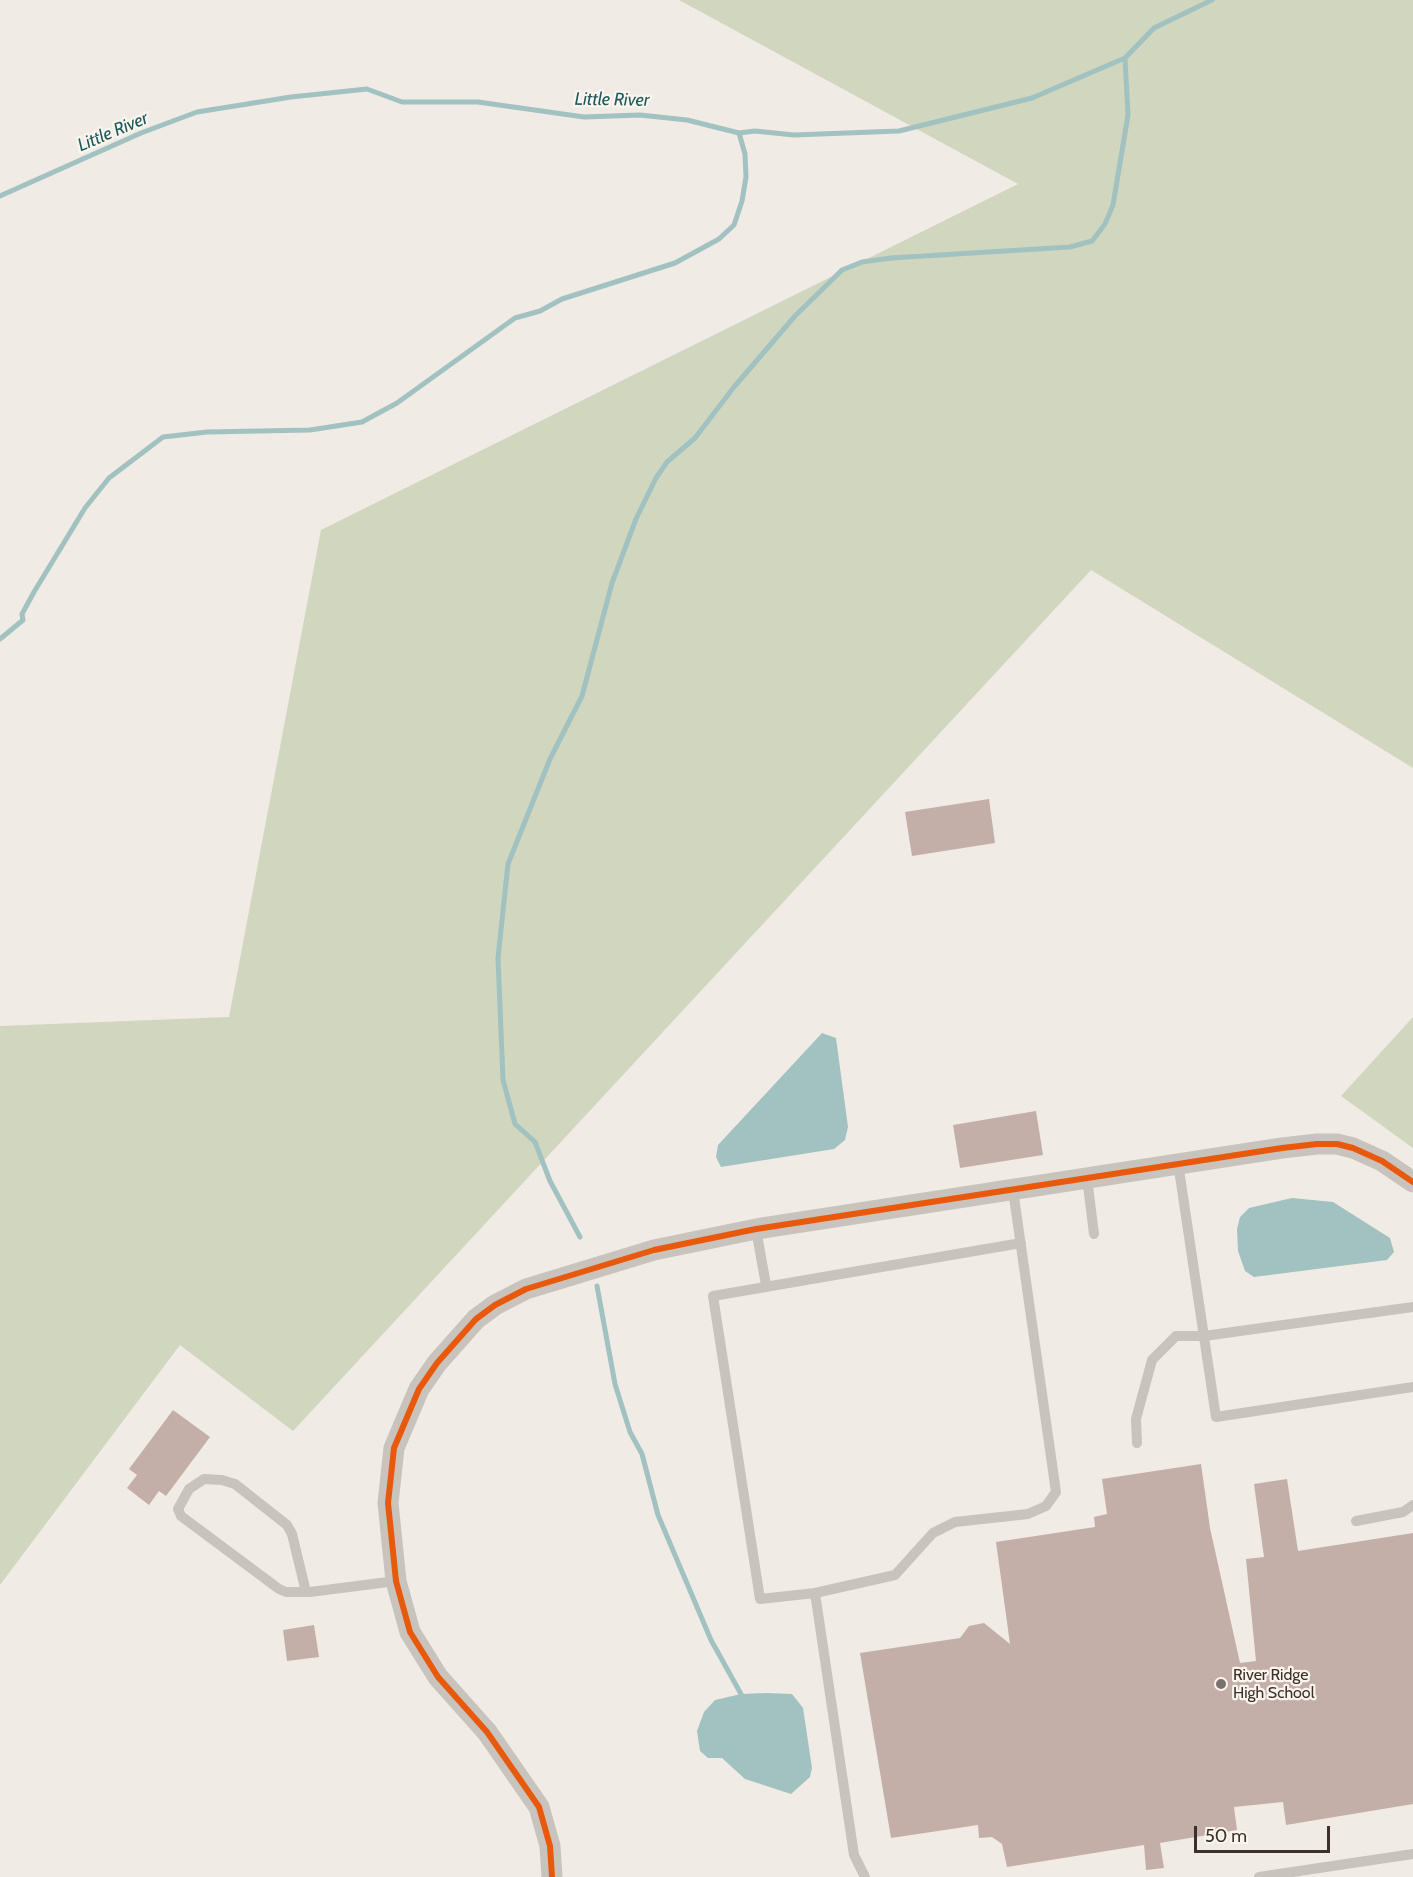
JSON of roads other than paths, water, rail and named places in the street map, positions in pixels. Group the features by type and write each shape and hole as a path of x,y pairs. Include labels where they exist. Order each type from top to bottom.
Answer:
{"street":[{"path":"552,1877 550,1846 539,1807 488,1732 432,1668 410,1632 396,1581 388,1503 394,1448 419,1389 437,1363 476,1319 516,1294 558,1277 654,1250 756,1228 1178,1163 1300,1146 1337,1144 1382,1161 1413,1182"}],"lane":[{"path":"1178,1163 1216,1417 1413,1387"},
{"path":"1087,1178 1094,1234"},
{"path":"1013,1190 1021,1243 1056,1492 1046,1506 1028,1514 955,1522 933,1533 895,1575 815,1593 760,1599 712,1296 1021,1243"},
{"path":"756,1228 766,1285"},
{"path":"1137,1443 1136,1419 1152,1360 1176,1336 1204,1336 1413,1307"},
{"path":"306,1592 292,1534 287,1525 235,1484 222,1480 204,1479 189,1489 178,1509 182,1516 279,1589 306,1592 396,1581"},
{"path":"1356,1521 1403,1512 1413,1505"},
{"path":"815,1593 854,1855 865,1877"},
{"path":"1259,1877 1413,1854"}],"water":[{"path":"822,1033 836,1038 848,1127 845,1140 834,1149 721,1167 716,1157 718,1145"},
{"path":"1292,1198 1333,1202 1390,1238 1394,1252 1387,1260 1254,1277 1245,1271 1238,1251 1237,1229 1240,1217 1249,1208"},
{"path":"741,1694 792,1694 803,1708 812,1768 810,1777 791,1794 745,1779 722,1758 708,1758 700,1751 697,1731 704,1712 715,1700"}],"waterway":[{"name":"Little River","path":"0,196 141,133 197,112 291,97 367,89 402,102 478,102 584,117 640,115 687,120 739,133 755,131 794,135 899,131 1032,98 1125,58 1154,28 1212,0"},
{"path":"580,1237 550,1181 535,1142 515,1124 503,1080 498,958 508,864 550,759 582,696 612,583 636,519 656,478 667,462 695,438 734,387 795,316 842,270 862,262 891,258 1070,247 1092,241 1105,224 1113,205 1128,115 1125,58"},
{"path":"0,639 23,620 22,614 34,592 85,508 109,478 163,437 207,432 310,430 362,422 397,403 515,318 540,311 562,299 675,263 719,239 734,225 742,201 746,177 745,154 739,133"},
{"path":"597,1286 615,1384 630,1432 642,1454 658,1515 711,1640 741,1694"}],"place":[{"name":"River Ridge High School","path":"1221,1684"}]}
